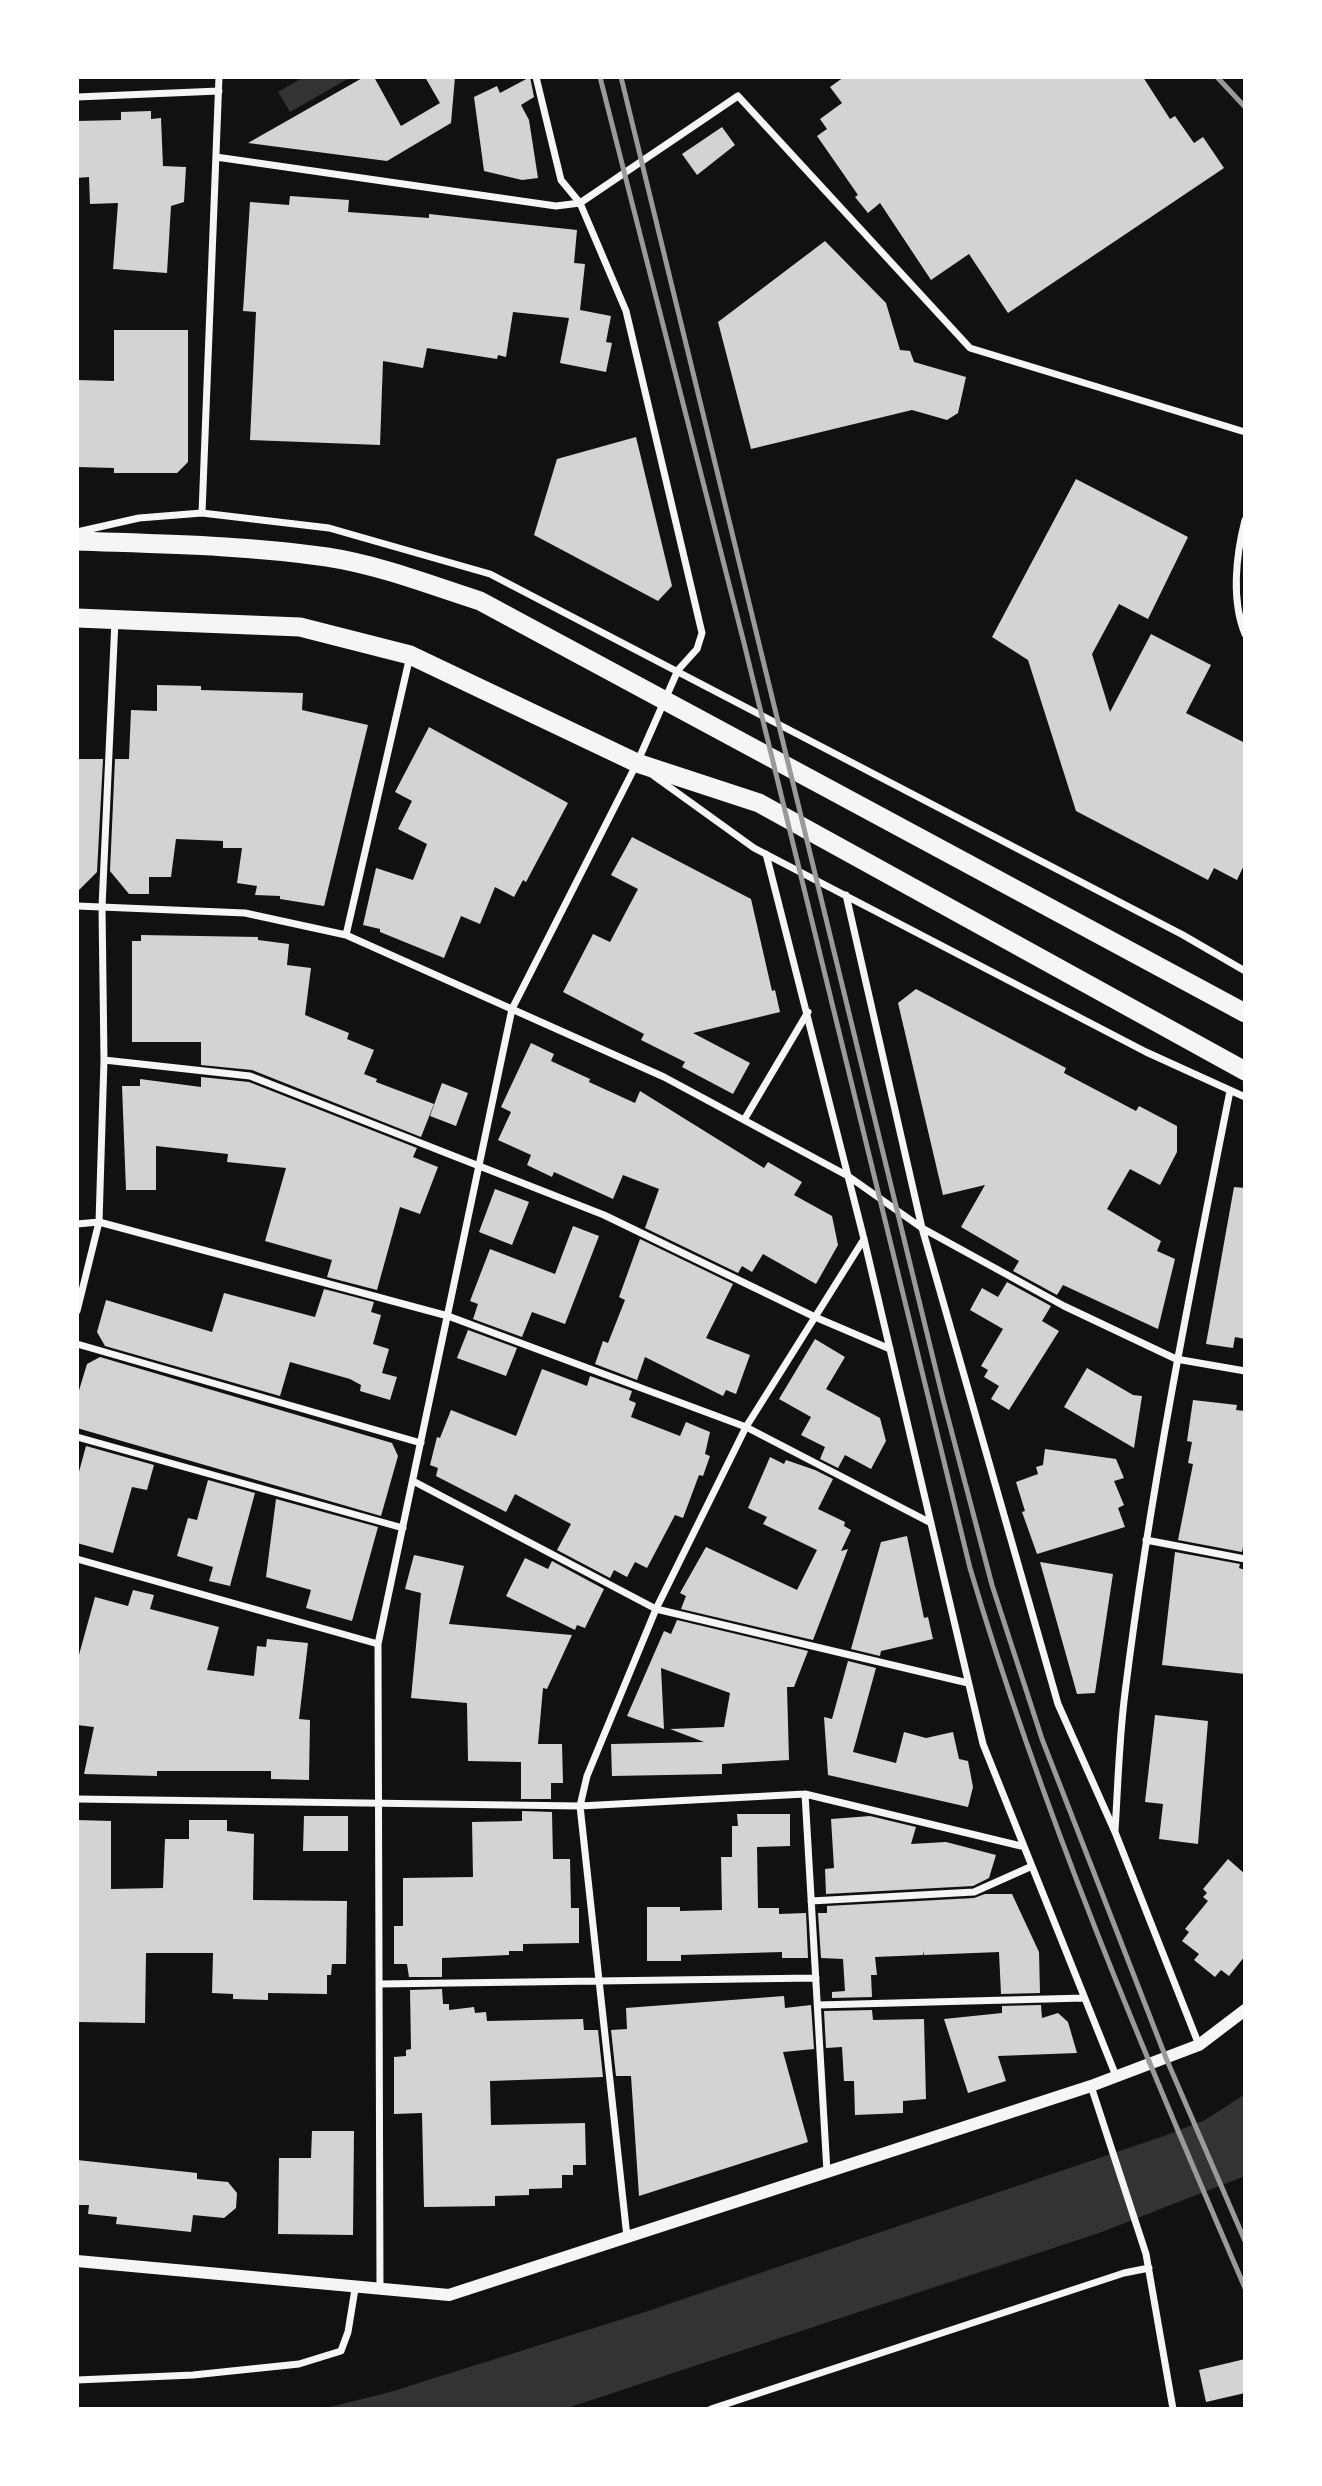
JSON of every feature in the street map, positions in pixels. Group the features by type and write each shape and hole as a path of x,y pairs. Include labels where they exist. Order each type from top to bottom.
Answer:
{"highway":[{"path":"77,541 191,545 328,557 396,573 480,601 618,674 663,703 1245,1013"},
{"path":"77,618 300,627 410,654 637,763 759,803 1245,1071"}],"street":[{"path":"202,513 219,77"},
{"path":"380,2290 378,1644 512,1009 637,763 678,670 697,649 702,633 626,311 580,203 561,180 536,77"},
{"path":"77,97 219,91"},
{"path":"216,157 556,206 580,203 738,96 970,348 1245,432"},
{"path":"77,532 139,518 202,513 329,528 490,574 1183,935 1245,971"},
{"path":"1245,520 1238,558 1237,591 1245,634"},
{"path":"77,1311 99,1222 104,1060 102,907 115,619"},
{"path":"346,935 410,654"},
{"path":"637,763 766,854 1146,1052 1245,1097"},
{"path":"766,854 808,1012 983,1744 1021,1846 1116,2076"},
{"path":"846,895 922,1228 1058,1704 1115,1832 1199,2045"},
{"path":"77,906 246,913 346,935 664,1077 848,1177 922,1228 1063,1306 1176,1359 1245,1371"},
{"path":"744,1120 808,1012"},
{"path":"104,1060 250,1076 480,1169 604,1215 815,1317 890,1349"},
{"path":"1115,1832 1124,1696 1146,1540 1176,1359 1230,1091"},
{"path":"77,1224 99,1222 448,1316 746,1427 931,1523"},
{"path":"627,2238 580,1807 587,1776 656,1609 746,1427 863,1239"},
{"path":"77,1344 421,1443"},
{"path":"77,1437 403,1528"},
{"path":"413,1482 656,1609 968,1683"},
{"path":"1146,1540 1245,1559"},
{"path":"77,1559 378,1644"},
{"path":"77,1799 580,1807 805,1794 1021,1846"},
{"path":"805,1794 827,2172"},
{"path":"811,1900 974,1892 1030,1867"},
{"path":"379,1984 816,1978"},
{"path":"818,2005 1084,1998"},
{"path":"77,2262 449,2295 1091,2086 1199,2045 1245,2010"},
{"path":"1091,2086 1146,2254 1173,2409"},
{"path":"711,2409 724,2407 1124,2273 1149,2268"},
{"path":"77,2380 206,2374 299,2364 341,2351 348,2332 355,2288"}],"shaded area":[{"path":"304,77 351,77 290,112 278,92"},
{"path":"1245,2094 1245,2176 1099,2233 564,2409 322,2409 390,2392 648,2311 1164,2136 1205,2120"}],"building":[{"path":"364,77 374,77 401,126 440,103 425,77 455,77 451,123 387,161 248,143"},
{"path":"530,77 534,97 521,105 529,120 538,178 522,180 484,171 474,97 497,86 500,93"},
{"path":"844,77 1143,77 1170,119 1175,116 1194,143 1203,137 1224,168 1008,313 969,254 931,280 880,203 868,213 855,197 858,195 817,136 827,129 820,119 842,103 830,87"},
{"path":"151,111 151,119 161,118 163,166 186,167 184,202 171,206 167,273 113,269 118,203 90,204 89,177 77,178 77,121 121,120 121,112"},
{"path":"722,127 735,145 697,175 682,154"},
{"path":"290,196 349,200 348,212 429,218 429,214 577,230 574,263 585,264 580,310 611,316 606,342 612,343 606,372 560,363 569,318 513,312 506,357 498,355 497,359 427,348 423,368 383,361 380,445 250,440 256,312 243,311 250,202 289,205"},
{"path":"825,241 886,303 900,350 910,351 914,362 966,377 958,413 947,420 912,410 751,449 718,322"},
{"path":"114,330 188,330 188,462 177,473 114,473 114,468 77,467 77,380 114,381"},
{"path":"636,437 672,586 658,601 534,535 557,459"},
{"path":"1076,479 1188,537 1148,619 1119,604 1092,654 1110,712 1151,634 1211,665 1186,713 1245,743 1245,863 1237,880 1214,868 1208,880 1076,811 1028,660 992,637"},
{"path":"157,685 201,686 201,690 303,693 302,710 368,725 324,906 280,899 280,896 255,895 257,886 237,883 242,848 223,848 223,841 176,839 171,877 149,877 149,894 129,894 110,871 115,759 129,759 131,710 157,711"},
{"path":"429,727 568,803 526,882 523,880 514,897 495,887 480,924 461,916 444,958 380,932 380,929 363,925 376,868 413,880 427,844 398,829 412,801 395,792"},
{"path":"77,759 103,759 97,872 77,892"},
{"path":"632,837 751,899 772,991 775,990 780,1012 693,1033 750,1063 733,1094 682,1067 685,1062 641,1040 644,1034 563,992 593,934 610,942 638,889 611,875"},
{"path":"141,935 258,937 258,940 289,944 287,965 311,968 305,1015 349,1033 347,1039 374,1050 364,1074 377,1079 376,1082 434,1104 421,1137 252,1070 201,1065 201,1042 132,1042 132,941 141,941"},
{"path":"916,989 1066,1068 1064,1073 1136,1111 1139,1106 1177,1126 1177,1152 1160,1185 1130,1169 1107,1209 1161,1241 1157,1251 1175,1259 1158,1329 1063,1285 1057,1295 1013,1271 1019,1261 961,1227 985,1185 943,1195 898,1003"},
{"path":"531,1043 554,1054 551,1061 590,1079 589,1082 635,1103 640,1091 764,1168 768,1162 802,1182 794,1195 832,1216 838,1245 816,1284 763,1254 752,1272 742,1266 738,1273 645,1228 659,1189 623,1175 613,1199 554,1172 552,1177 527,1165 531,1155 498,1140 511,1112 501,1107"},
{"path":"201,1077 249,1082 417,1148 413,1157 438,1167 420,1214 400,1207 377,1290 327,1277 332,1260 265,1241 286,1168 227,1162 228,1154 156,1146 156,1190 126,1190 122,1086 140,1086 140,1079 201,1087"},
{"path":"442,1083 468,1093 456,1126 430,1116"},
{"path":"1234,1187 1245,1188 1245,1339 1235,1337 1233,1348 1206,1344"},
{"path":"495,1189 529,1202 512,1245 479,1232"},
{"path":"573,1226 599,1236 565,1324 532,1312 522,1337 473,1319 478,1304 470,1301 490,1249 555,1274"},
{"path":"640,1239 733,1284 706,1338 750,1355 736,1394 726,1390 723,1396 645,1357 637,1380 595,1364 603,1341 608,1343 625,1300 619,1297"},
{"path":"1007,1282 1051,1306 1042,1321 1059,1331 1009,1410 991,1399 999,1386 984,1377 988,1370 981,1366 1003,1329 970,1310 982,1288 998,1297"},
{"path":"324,1289 374,1302 371,1312 381,1315 373,1344 389,1349 382,1373 397,1377 390,1400 360,1391 361,1385 350,1379 290,1362 280,1396 105,1346 97,1332 106,1300 212,1332 224,1293 315,1317"},
{"path":"468,1330 517,1348 506,1376 457,1358"},
{"path":"815,1339 845,1357 826,1389 880,1418 886,1441 871,1469 845,1455 838,1468 820,1459 825,1447 801,1435 811,1417 779,1399"},
{"path":"100,1357 392,1443 398,1456 381,1516 77,1428 77,1397 87,1364"},
{"path":"1087,1368 1133,1395 1142,1396 1134,1448 1064,1407"},
{"path":"542,1369 587,1386 590,1376 632,1391 629,1400 636,1403 631,1417 680,1436 686,1422 710,1432 705,1454 710,1456 703,1476 699,1475 683,1518 675,1515 647,1568 635,1562 627,1577 614,1570 610,1578 557,1550 571,1524 515,1494 506,1512 436,1476 438,1468 430,1465 437,1437 440,1438 451,1410 516,1436"},
{"path":"1193,1400 1237,1405 1236,1410 1245,1411 1245,1537 1242,1552 1178,1540 1193,1464 1188,1463 1192,1442 1187,1441"},
{"path":"86,1446 154,1465 147,1490 132,1487 113,1553 77,1543 77,1479"},
{"path":"1045,1449 1116,1459 1124,1478 1114,1481 1124,1505 1118,1508 1125,1527 1037,1554 1022,1512 1025,1511 1016,1482 1038,1474 1036,1467 1043,1465"},
{"path":"770,1457 784,1464 786,1460 815,1470 833,1479 818,1509 845,1522 844,1526 851,1530 841,1551 848,1549 813,1640 681,1609 686,1596 680,1593 706,1547 797,1590 817,1550 763,1524 767,1517 748,1508"},
{"path":"208,1480 255,1493 230,1586 209,1581 213,1567 177,1556 188,1518 197,1520"},
{"path":"276,1499 378,1527 352,1621 306,1608 311,1590 266,1577"},
{"path":"907,1536 924,1618 928,1617 933,1639 881,1651 880,1656 851,1649 881,1542"},
{"path":"1175,1552 1240,1564 1239,1568 1245,1570 1245,1674 1162,1665"},
{"path":"414,1555 464,1566 449,1624 572,1635 547,1689 543,1688 538,1744 562,1744 563,1783 551,1783 551,1799 521,1799 521,1762 468,1761 467,1703 411,1698 421,1593 405,1589"},
{"path":"525,1558 548,1569 552,1561 604,1589 585,1628 577,1625 575,1630 506,1596"},
{"path":"1040,1562 1113,1574 1095,1693 1077,1694"},
{"path":"133,1590 154,1595 150,1609 219,1627 207,1670 254,1676 257,1646 266,1647 267,1639 308,1643 299,1719 310,1720 309,1780 271,1779 271,1771 157,1771 157,1776 84,1774 94,1727 77,1725 77,1662 95,1597 128,1606"},
{"path":"677,1620 808,1651 794,1687 787,1687 789,1760 722,1764 722,1774 612,1776 611,1744 704,1742 670,1729 724,1727 730,1693 661,1668 664,1729 627,1716 664,1631 671,1634"},
{"path":"848,1661 876,1668 853,1752 896,1763 904,1732 926,1738 953,1732 959,1759 968,1761 973,1787 968,1807 828,1775 824,1717 832,1719"},
{"path":"1155,1715 1208,1721 1198,1844 1159,1839 1163,1804 1145,1802"},
{"path":"522,1811 552,1812 553,1859 570,1859 571,1908 579,1908 579,1943 523,1944 523,1951 509,1951 509,1955 442,1958 442,1977 409,1977 407,1964 394,1964 394,1926 403,1926 403,1878 473,1877 472,1822 522,1821"},
{"path":"737,1814 790,1814 790,1846 757,1847 758,1908 779,1908 779,1914 806,1913 808,1958 782,1958 782,1952 681,1955 681,1961 647,1961 647,1907 680,1907 680,1911 722,1910 721,1857 732,1857 732,1826 738,1826"},
{"path":"304,1816 348,1816 348,1851 303,1851"},
{"path":"870,1816 916,1827 911,1844 946,1842 996,1855 989,1878 973,1886 826,1894 825,1869 834,1868 831,1819"},
{"path":"77,1820 111,1821 111,1889 163,1888 165,1839 189,1839 189,1820 227,1820 227,1831 254,1834 253,1900 347,1901 346,1964 332,1964 331,1975 327,1975 327,1994 268,1993 268,2000 233,1999 233,1994 212,1993 213,1953 146,1953 145,2023 77,2022"},
{"path":"1228,1859 1245,1874 1245,1956 1229,1976 1221,1970 1215,1977 1194,1960 1199,1954 1182,1941 1189,1932 1185,1929 1208,1901 1203,1897 1207,1893 1203,1889"},
{"path":"985,1894 1012,1894 1039,1952 1040,1993 1001,1994 999,1952 924,1955 923,1951 923,1955 875,1957 877,1975 871,1975 872,1997 832,1998 832,1992 845,1991 843,1959 821,1958 818,1913 827,1913 827,1906 974,1898"},
{"path":"442,1989 443,2004 449,2004 449,2010 474,2007 475,2013 486,2012 487,2021 583,2019 584,2030 598,2030 603,2077 490,2081 491,2125 585,2123 586,2165 573,2165 573,2175 562,2175 562,2188 529,2189 529,2195 495,2196 495,2206 424,2207 422,2113 394,2114 394,2057 406,2056 406,2050 411,2049 410,1990"},
{"path":"784,1996 785,2008 811,2005 814,2049 783,2052 808,2142 639,2196 631,2076 616,2076 611,2030 627,2029 626,2008"},
{"path":"1041,2005 1042,2018 1058,2013 1068,2022 1077,2053 998,2056 1006,2081 968,2093 944,2019 1002,2013 1002,2006"},
{"path":"872,2010 873,2020 924,2019 926,2099 903,2101 903,2113 855,2115 854,2081 844,2081 842,2047 826,2048 824,2011"},
{"path":"312,2131 354,2131 353,2235 278,2234 279,2158 311,2158"},
{"path":"77,2160 197,2173 197,2179 228,2182 237,2193 236,2208 224,2218 193,2215 191,2232 116,2224 117,2217 88,2214 89,2205 77,2205"},
{"path":"1245,2359 1245,2393 1206,2402 1199,2370"}],"railway":[{"path":"600,77 744,643 970,1568 1029,1751 1062,1842 1132,2021 1245,2288"},
{"path":"621,77 943,1399 992,1585 1042,1739 1166,2058 1245,2241"},
{"path":"1217,77 1245,107"}]}
